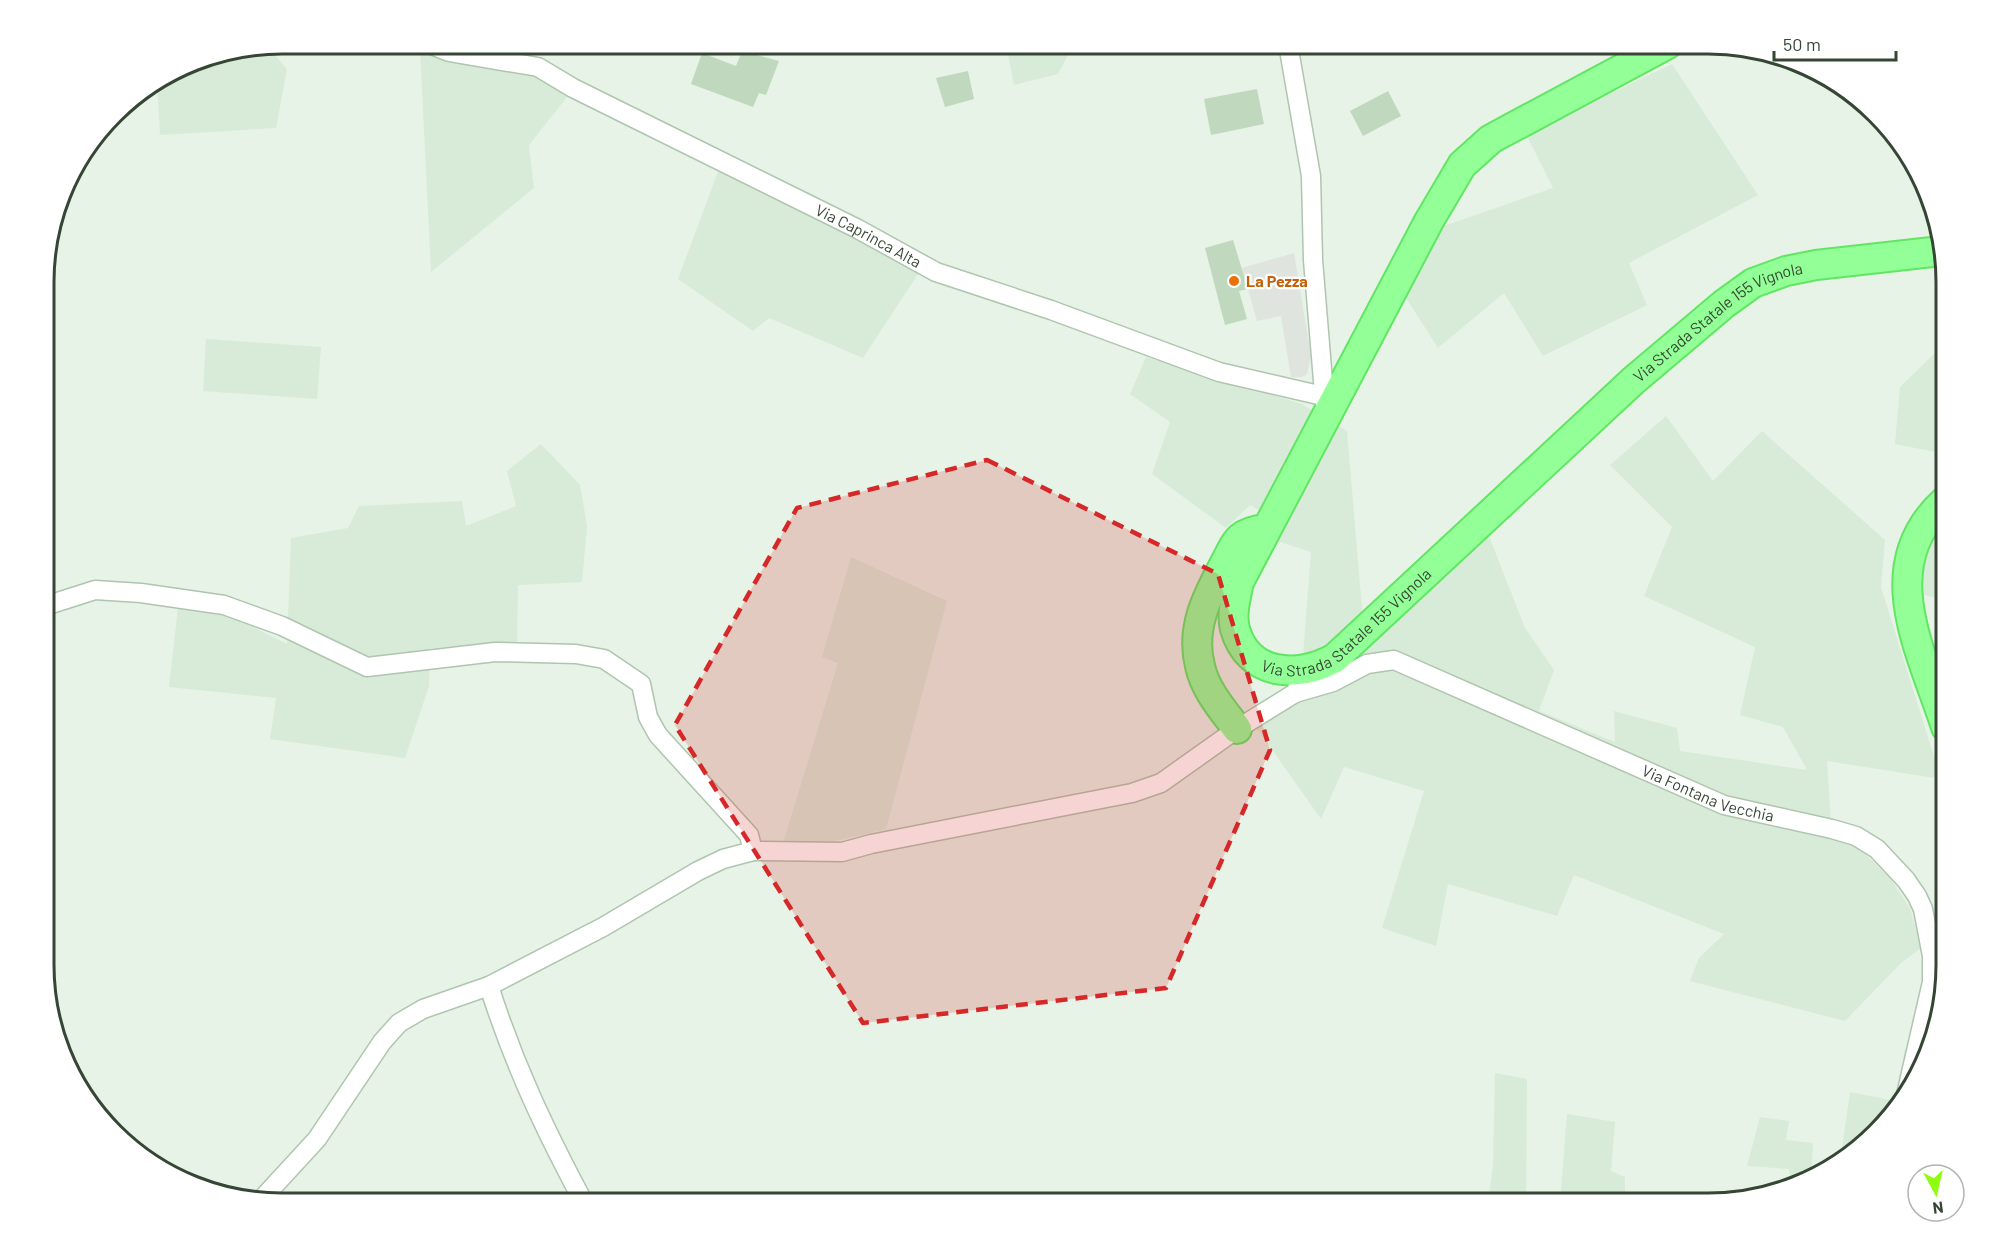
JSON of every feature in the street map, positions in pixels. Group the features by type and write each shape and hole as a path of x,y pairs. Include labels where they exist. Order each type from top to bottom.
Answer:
{"main road":[{"name":"Via Strada Statale 155 Vignola","path":"1649,54 1491,139 1462,165 1326,405 1239,582 1234,607 1234,627 1244,649 1256,661 1289,672 1301,682 1335,658 1634,380 1753,283 1786,271 1816,265 1934,252"},
{"path":"1936,512 1918,533 1907,561 1906,590 1912,623 1936,696"},
{"path":"1237,729 1214,698 1200,668 1196,643 1199,621 1210,591 1238,538 1252,531 1266,529"}],"street":[{"name":"Via Caprinca Alta","path":"460,54 538,68 573,88 856,228 936,272 1219,372 1326,405"},
{"path":"1290,54 1311,176 1313,260 1326,405"},
{"path":"54,603 95,590 141,593 224,605 282,626 367,667 495,652 576,654 604,659 641,684 648,717 658,735 749,835 753,851"},
{"name":"Via Fontana Vecchia","path":"267,1193 317,1139 382,1042 399,1023 423,1010 489,986 603,927 698,871 723,859 753,851 842,852 871,844 1132,794 1161,783 1301,682 1333,682 1367,664 1394,660 1724,805 1832,829 1856,836 1877,849 1906,880 1917,896 1923,909 1932,956 1932,982 1912,1067"},
{"path":"489,986 507,1044 530,1100 579,1193"}],"highlighted area":[{"path":"987,460 1218,574 1270,750 1166,988 863,1023 675,725 797,508"}],"shaded area":[{"path":"267,54 274,54 287,69 276,128 160,135 157,91 181,77 237,58"},
{"path":"420,54 444,54 538,74 567,97 529,145 534,188 431,272"},
{"path":"1008,54 1069,54 1058,74 1014,85"},
{"path":"1672,64 1758,195 1629,263 1647,305 1543,356 1504,293 1438,348 1403,293 1438,228 1553,188 1526,134"},
{"path":"719,169 920,271 863,358 769,318 753,331 678,279"},
{"path":"1294,253 1311,356 1307,374 1302,377 1291,377 1281,316 1257,321 1242,268"},
{"path":"206,339 321,347 317,399 203,391"},
{"path":"1936,352 1936,452 1895,444 1900,387"},
{"path":"1146,357 1302,404 1347,431 1365,644 1487,531 1525,628 1554,670 1539,711 1615,742 1614,711 1677,728 1680,751 1807,770 1783,727 1740,715 1755,647 1644,596 1672,527 1610,465 1666,416 1713,481 1762,431 1885,540 1881,587 1936,763 1936,778 1827,761 1832,838 1855,844 1890,878 1910,908 1921,948 1900,964 1845,1021 1690,981 1699,958 1724,934 1574,875 1557,916 1448,884 1436,946 1382,928 1424,791 1344,767 1321,819 1256,727 1304,697 1303,656 1311,552 1277,541 1285,524 1250,505 1226,528 1152,474 1170,422 1130,394"},
{"path":"541,444 580,485 587,526 582,582 518,585 517,645 431,648 429,686 405,758 270,739 276,698 169,687 178,607 225,613 287,644 291,538 348,528 359,506 462,501 466,526 516,506 507,471"},
{"path":"1936,538 1936,598 1916,593 1925,557"},
{"path":"851,557 947,601 886,829 827,843 783,843 838,663 822,657"},
{"path":"1921,1047 1913,1066 1896,1094 1905,1049"},
{"path":"1495,1073 1527,1079 1526,1193 1489,1193 1493,1165"},
{"path":"1850,1092 1892,1100 1869,1126 1844,1149 1842,1148"},
{"path":"1567,1114 1615,1122 1611,1171 1625,1177 1625,1193 1561,1193"},
{"path":"1760,1117 1789,1121 1786,1140 1813,1143 1811,1168 1790,1178 1789,1169 1747,1166"}],"building":[{"path":"702,54 736,66 741,54 753,54 779,61 766,95 759,93 753,107 691,84"},
{"path":"968,71 974,99 945,107 936,78"},
{"path":"1257,89 1264,124 1211,135 1204,99"},
{"path":"1388,91 1401,116 1363,136 1350,111"},
{"path":"1233,240 1248,289 1239,291 1247,319 1225,325 1205,248"}],"place":[{"name":"La Pezza","path":"1234,281"}]}
